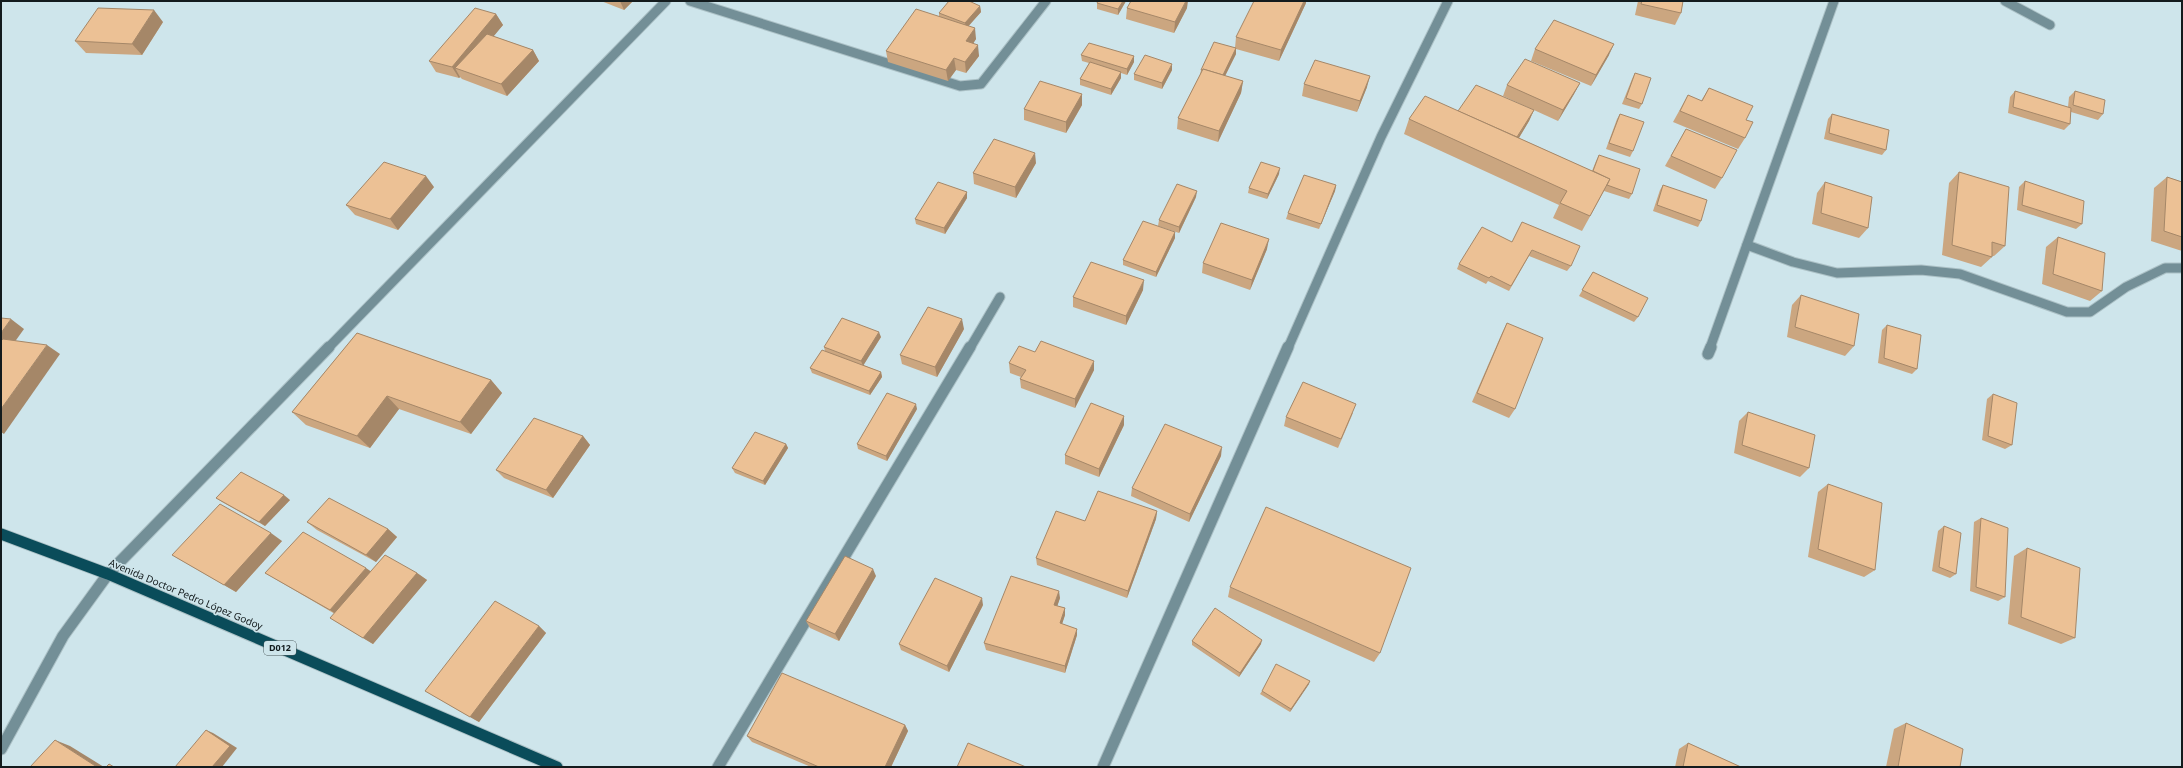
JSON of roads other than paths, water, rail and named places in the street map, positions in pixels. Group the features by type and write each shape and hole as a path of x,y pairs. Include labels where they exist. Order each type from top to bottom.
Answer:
{"main road":[{"name":"Avenida Doctor Pedro López Godoy","path":"1,534 108,574 557,767"}],"street":[{"path":"1,749 63,636 108,574 666,1"},
{"path":"690,1 945,82 970,86 981,84 1046,1"},
{"path":"1104,767 1381,137 1448,1"},
{"path":"1708,354 1834,1"},
{"path":"2005,1 2050,25"},
{"path":"1747,245 1792,262 1836,273 1921,270 1960,274 2067,312 2090,312 2126,287 2165,268 2182,268"},
{"path":"718,767 1000,297"}]}
